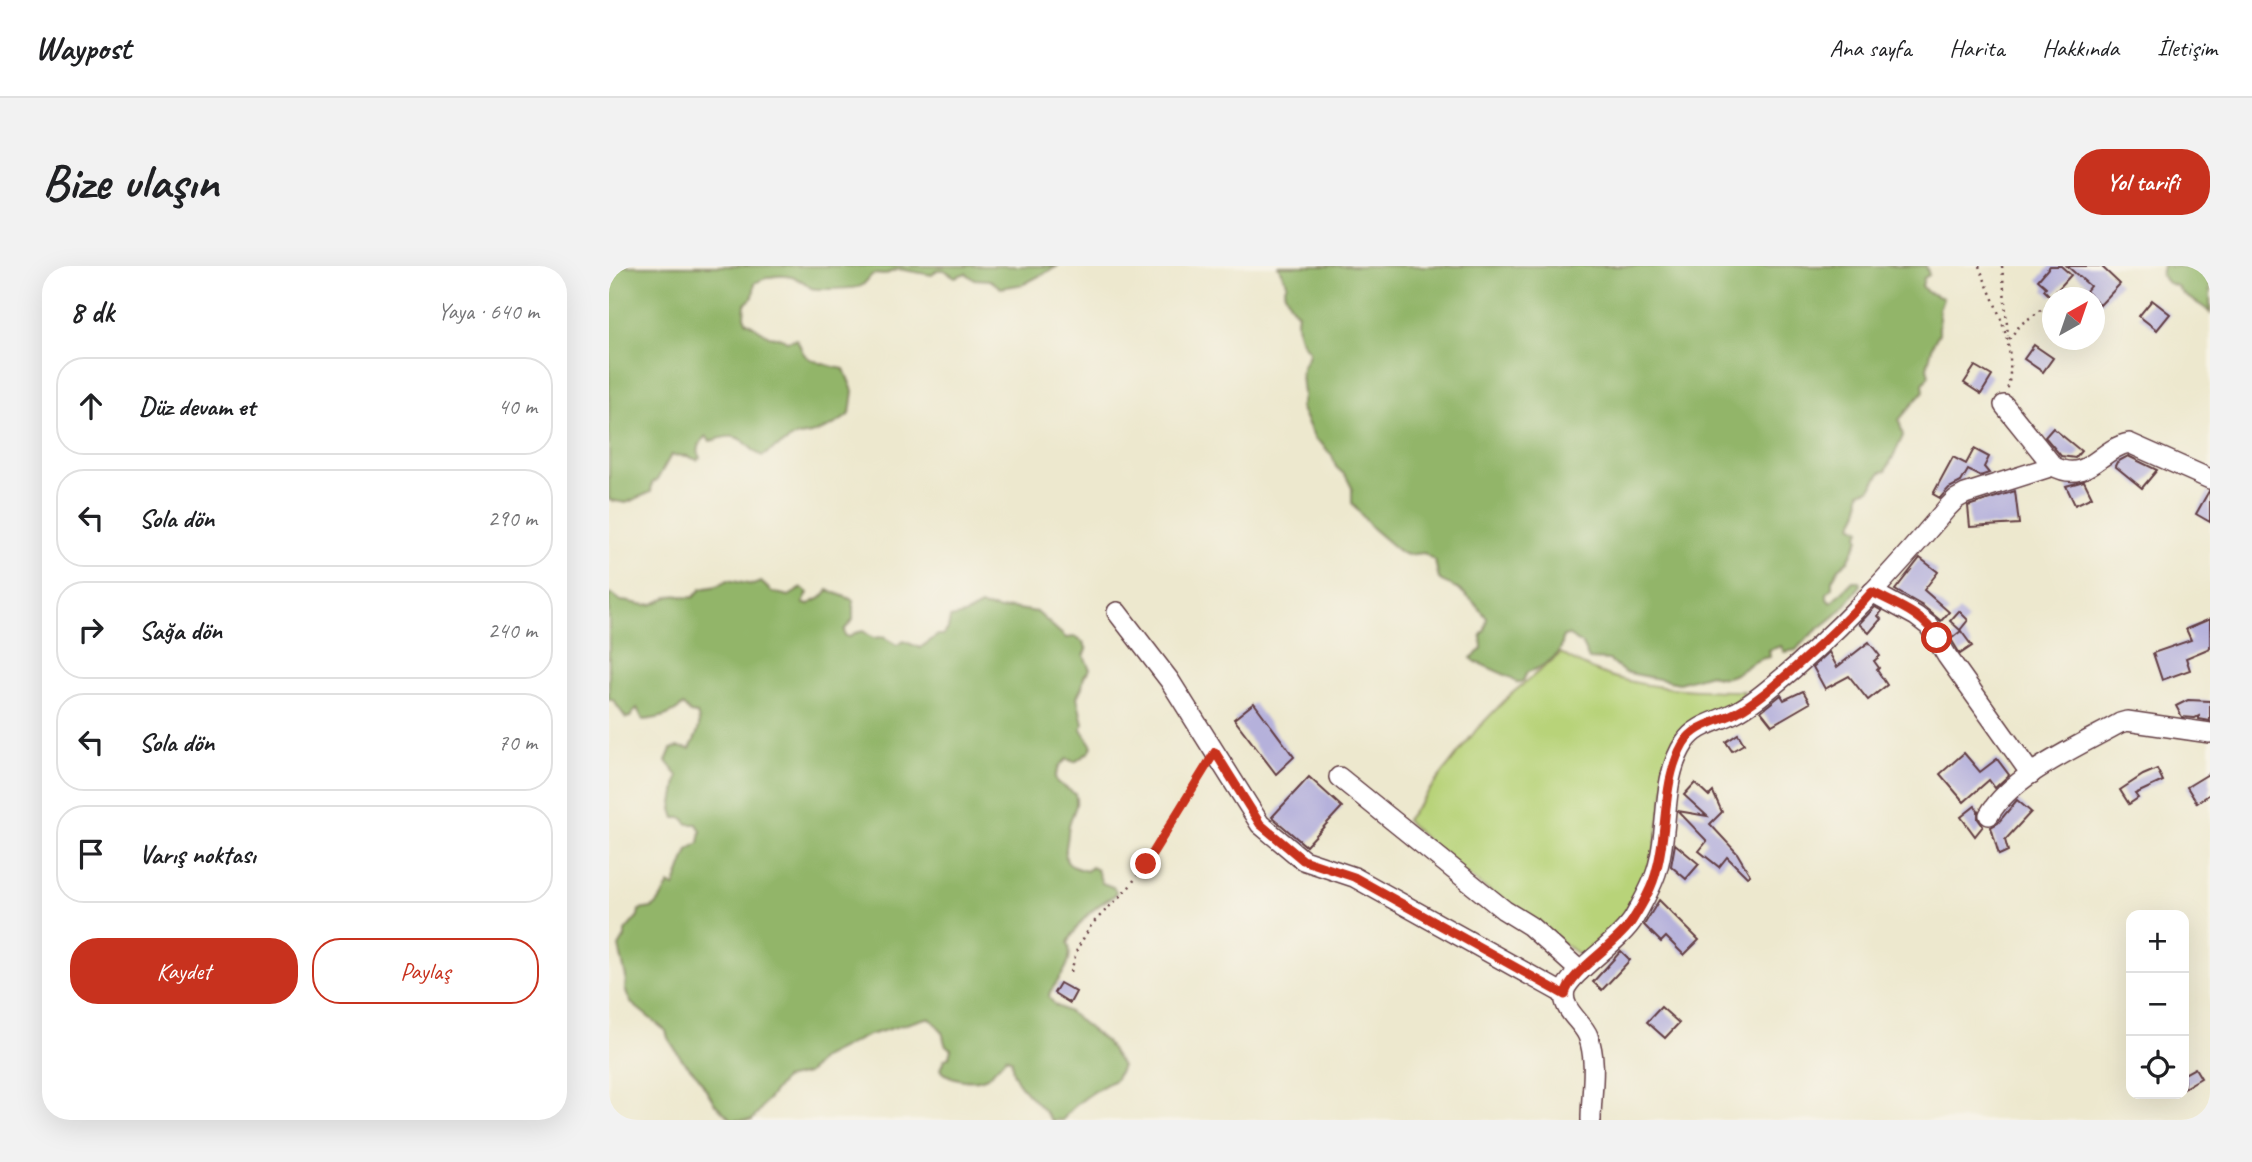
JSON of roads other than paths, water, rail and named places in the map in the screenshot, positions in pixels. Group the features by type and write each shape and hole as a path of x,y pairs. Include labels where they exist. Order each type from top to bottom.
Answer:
{"street":[{"path":"2004,405 2053,466 2067,472 2077,472 2121,445 2129,443 2210,479"},
{"path":"1591,1120 1592,1051 1584,1027 1567,1007 1565,995 1569,982 1627,929 1648,892 1657,870 1671,774 1688,737 1699,728 1736,713 1769,689 1838,629 1955,499 2053,466"},
{"path":"1872,592 1929,626 2031,774"},
{"path":"1117,612 1170,681 1260,824 1303,860 1354,877 1565,995"},
{"path":"1989,815 2008,790 2120,723 2127,721 2210,733"},
{"path":"1339,777 1504,910 1529,926 1580,971"}]}
